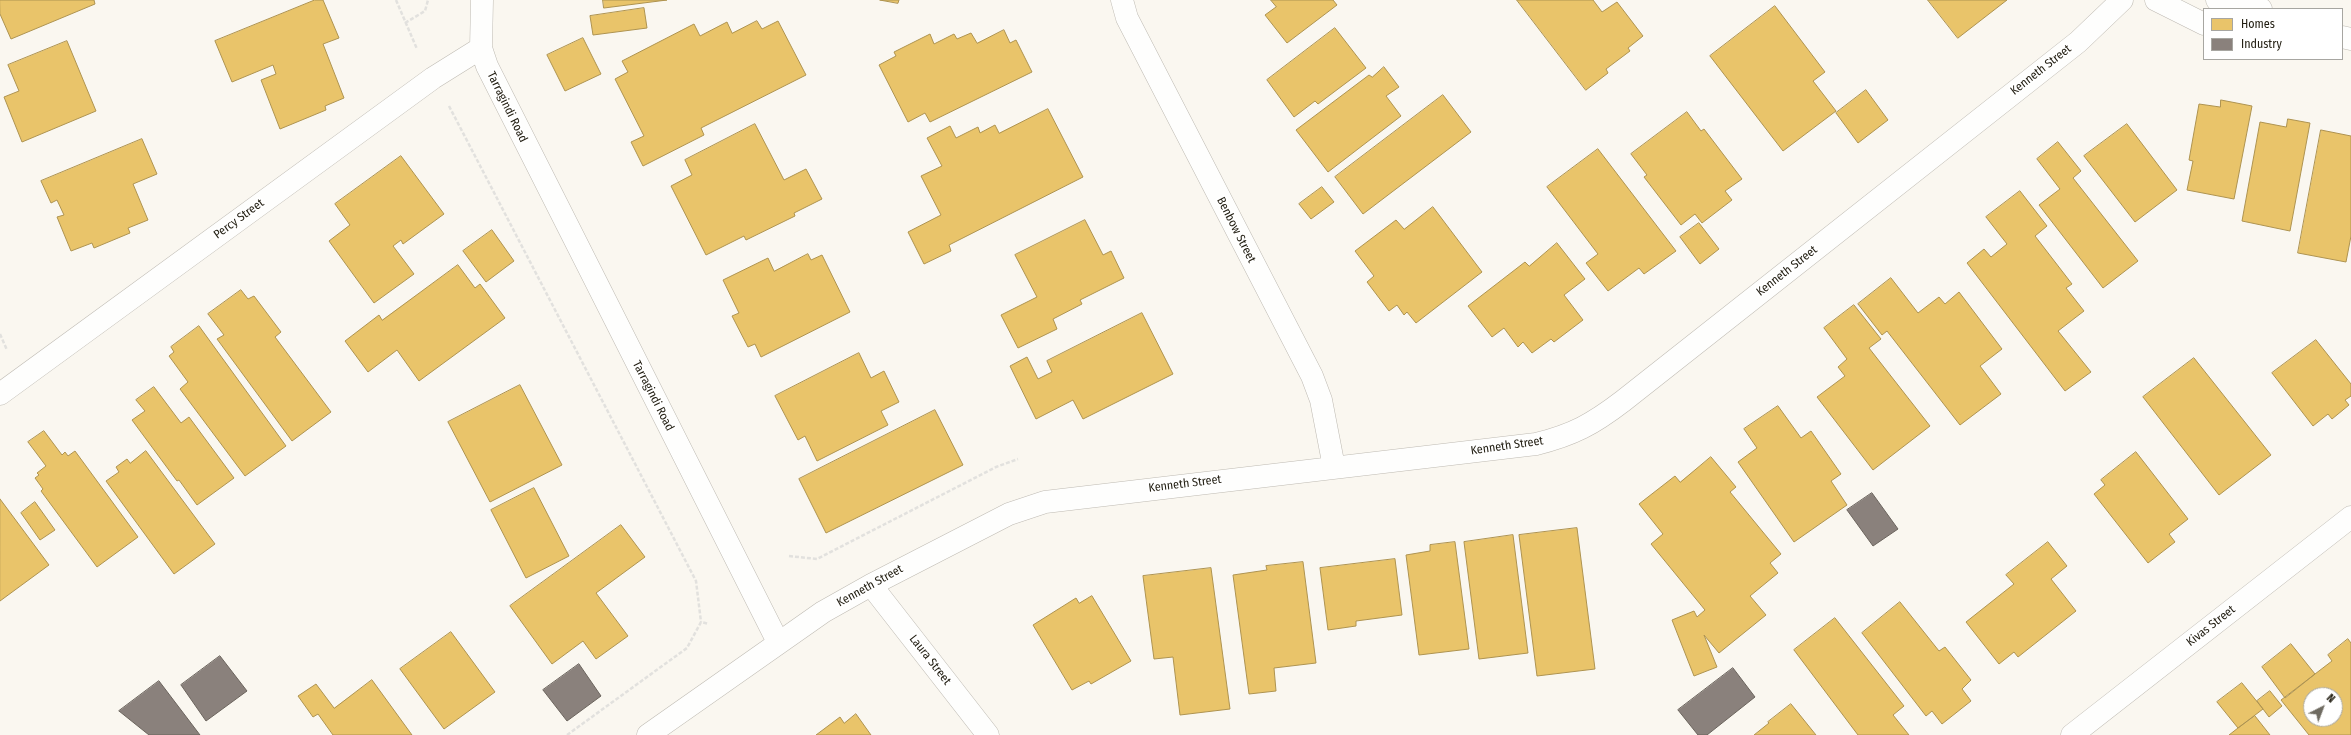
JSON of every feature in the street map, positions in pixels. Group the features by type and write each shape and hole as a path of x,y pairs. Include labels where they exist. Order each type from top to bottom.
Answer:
{"street":[{"name":"Tarragindi Road","path":"482,0 481,48 506,106 778,642"},
{"name":"Benbow Street","path":"1122,0 1127,18 1312,376 1321,400 1334,467"},
{"name":"Kenneth Street","path":"778,642 823,612 871,585 1009,514 1045,502 1536,444 1564,437 1585,427 1623,401 2078,42 2122,0"},
{"path":"2156,0 2203,24"},
{"path":"2217,0 2256,8"},
{"name":"Percy Street","path":"0,394 433,78 481,48"},
{"name":"Kivas Street","path":"2072,735 2351,517"},
{"name":"Laura Street","path":"871,585 988,735"},
{"path":"648,735 778,642"}],"path":[{"path":"396,0 418,50"},
{"path":"405,22 425,11 428,0"},
{"path":"448,105 696,581 701,622 687,648 567,735"},
{"path":"0,334 9,355"},
{"path":"789,556 817,559 996,467 1018,459"},
{"path":"701,622 709,624"}],"building: Homes":[{"path":"0,0 94,0 95,4 11,39 0,14"},
{"path":"315,0 323,0 339,38 323,44 344,98 325,106 326,110 280,129 261,80 276,74 273,65 232,82 215,41"},
{"path":"603,0 667,0 604,8"},
{"path":"880,0 899,0 898,3"},
{"path":"1271,0 1333,0 1337,5 1287,43 1265,15 1276,7"},
{"path":"1517,0 1593,0 1602,12 1617,2 1643,36 1628,48 1630,51 1606,69 1608,73 1586,90"},
{"path":"1928,0 2007,0 1958,38"},
{"path":"1775,6 1825,72 1813,81 1836,111 1783,151 1710,56"},
{"path":"644,8 647,28 593,35 590,16"},
{"path":"757,21 762,29 778,21 806,75 701,128 704,135 643,166 631,142 644,136 615,79 628,72 622,61 694,24 700,36 727,22 732,33"},
{"path":"1335,28 1366,68 1318,104 1315,101 1294,117 1267,80"},
{"path":"1004,30 1010,43 1016,40 1032,72 930,122 925,113 908,122 879,65 896,56 894,52 930,34 934,44 954,34 957,39 971,33 977,43"},
{"path":"583,38 601,74 565,91 547,55"},
{"path":"67,41 96,111 22,142 4,97 19,91 8,65"},
{"path":"1384,67 1399,87 1386,96 1401,116 1328,172 1296,130 1369,75 1372,77"},
{"path":"1866,90 1888,120 1858,143 1836,113"},
{"path":"1443,95 1471,132 1363,214 1335,177"},
{"path":"2221,100 2252,106 2234,199 2187,190 2193,161 2189,160 2199,104 2220,107"},
{"path":"1048,109 1083,177 949,245 951,251 924,264 908,232 941,215 921,176 942,166 927,138 950,126 956,138 978,127 980,133 995,125 999,133"},
{"path":"1687,112 1701,131 1704,129 1742,179 1725,191 1732,200 1702,223 1695,214 1681,225 1644,177 1647,175 1631,154"},
{"path":"2288,119 2310,123 2290,231 2242,221 2260,122 2286,127"},
{"path":"755,124 784,180 806,169 822,199 794,213 795,216 746,240 744,236 706,255 671,186 692,175 685,160"},
{"path":"2127,124 2177,190 2135,222 2084,156"},
{"path":"2321,130 2351,136 2351,236 2346,262 2298,253"},
{"path":"142,139 157,174 133,184 148,220 128,228 130,233 94,248 92,243 71,251 57,217 64,215 57,200 51,203 41,181"},
{"path":"2058,142 2081,171 2073,178 2138,261 2103,288 2039,205 2060,189 2037,159"},
{"path":"1598,149 1676,251 1644,274 1639,268 1608,291 1586,263 1598,254 1547,187"},
{"path":"401,156 444,214 403,244 401,240 393,246 414,274 374,303 329,241 350,225 335,204"},
{"path":"1322,187 1334,202 1311,219 1299,204"},
{"path":"2020,191 2047,226 2035,236 2072,284 2066,288 2084,311 2058,331 2091,372 2065,391 1967,263 1984,249 1991,257 2007,244 1986,217"},
{"path":"1433,207 1482,272 1416,323 1407,312 1404,315 1397,305 1389,311 1367,282 1374,276 1355,251 1396,220 1404,229"},
{"path":"1085,220 1103,255 1111,251 1124,278 1080,300 1082,304 1053,319 1057,329 1018,348 1001,315 1037,297 1015,255"},
{"path":"1699,223 1719,249 1700,264 1680,237"},
{"path":"492,230 514,261 486,282 463,251"},
{"path":"1557,243 1585,279 1564,295 1583,320 1554,342 1551,339 1532,353 1523,342 1518,347 1504,328 1492,337 1468,306 1525,262 1529,266"},
{"path":"808,254 811,260 822,255 850,312 761,357 755,344 748,347 732,316 739,313 723,280 768,258 774,271"},
{"path":"458,265 475,288 480,284 505,318 419,381 397,350 368,372 345,341 379,315 382,320"},
{"path":"1891,278 1918,313 1939,297 1945,304 1959,292 2002,349 1980,366 2001,394 1960,425 1887,331 1882,335 1858,304"},
{"path":"241,290 248,299 254,296 281,332 275,337 331,412 292,441 217,339 224,335 208,314"},
{"path":"1854,305 1881,339 1869,348 1930,426 1873,470 1817,397 1845,376 1838,367 1847,359 1824,328"},
{"path":"1142,313 1173,374 1083,419 1073,400 1036,419 1010,366 1027,357 1038,379 1052,372 1047,361"},
{"path":"199,326 286,446 245,476 180,389 188,382 169,356 174,352 171,347"},
{"path":"2316,340 2351,384 2351,396 2345,400 2349,405 2332,419 2328,414 2313,426 2272,373"},
{"path":"859,353 871,378 884,371 899,402 881,411 888,425 817,461 805,436 798,440 775,396"},
{"path":"2194,358 2271,455 2219,495 2143,397"},
{"path":"520,385 562,465 490,502 448,422"},
{"path":"154,387 181,423 189,417 234,478 197,505 179,480 177,481 132,420 145,411 136,400"},
{"path":"1778,406 1801,438 1811,431 1841,474 1831,481 1847,505 1794,542 1738,462 1757,448 1744,429"},
{"path":"935,410 963,465 826,533 799,479"},
{"path":"44,431 62,455 65,452 68,456 75,451 138,537 97,567 41,491 43,489 35,478 39,475 37,473 46,466 28,442"},
{"path":"146,451 215,544 174,574 106,481 119,472 116,467 127,459 130,463"},
{"path":"2136,452 2188,519 2169,534 2175,542 2148,563 2094,494 2105,485 2101,480"},
{"path":"1711,457 1736,487 1730,492 1781,554 1770,563 1778,573 1750,596 1766,615 1719,653 1704,635 1717,667 1694,676 1672,620 1694,611 1697,617 1705,610 1651,544 1663,534 1639,504 1675,476 1680,482"},
{"path":"534,488 569,556 526,578 491,510"},
{"path":"0,499 49,565 0,601"},
{"path":"35,502 55,530 40,540 21,513"},
{"path":"621,525 645,557 596,593 628,636 596,659 583,641 552,664 510,606"},
{"path":"1577,528 1595,669 1537,676 1519,535"},
{"path":"1513,535 1528,653 1479,659 1464,542"},
{"path":"1455,542 1469,649 1419,655 1406,555 1430,551 1430,545"},
{"path":"2048,542 2067,566 2051,579 2076,611 2018,657 2014,652 1999,664 1966,622 2014,584 2006,575"},
{"path":"1395,559 1402,615 1356,621 1356,626 1328,630 1320,568"},
{"path":"1303,562 1316,663 1274,668 1276,691 1249,694 1233,575 1267,570 1266,566"},
{"path":"1211,568 1230,709 1180,715 1173,657 1154,659 1143,576"},
{"path":"1092,596 1131,661 1091,684 1089,681 1072,690 1033,625 1076,598 1079,603"},
{"path":"1900,602 1939,651 1945,647 1971,680 1962,689 1971,701 1942,724 1932,711 1926,716 1862,633"},
{"path":"1835,618 1904,706 1893,715 1909,735 1858,735 1794,650"},
{"path":"451,632 495,692 444,729 400,669"},
{"path":"2348,639 2351,643 2351,735 2309,735 2281,700 2332,661 2328,655"},
{"path":"2291,644 2315,674 2285,698 2262,667"},
{"path":"372,680 412,735 333,735 318,714 313,717 298,696 316,684 334,708"},
{"path":"2242,683 2263,709 2238,728 2217,702"},
{"path":"2270,691 2282,706 2269,717 2257,701"},
{"path":"1791,704 1816,735 1754,735 1769,723 1768,722"},
{"path":"856,714 871,735 816,735 840,717 844,723"},
{"path":"2255,716 2270,735 2229,735 2238,728"}],"building: Industry":[{"path":"1872,493 1898,529 1873,546 1847,510"},
{"path":"220,656 247,691 206,721 181,685"},
{"path":"579,664 601,696 567,721 543,690"},
{"path":"1733,668 1755,697 1707,735 1698,735 1678,710"},
{"path":"159,681 200,735 149,735 119,711"}]}
